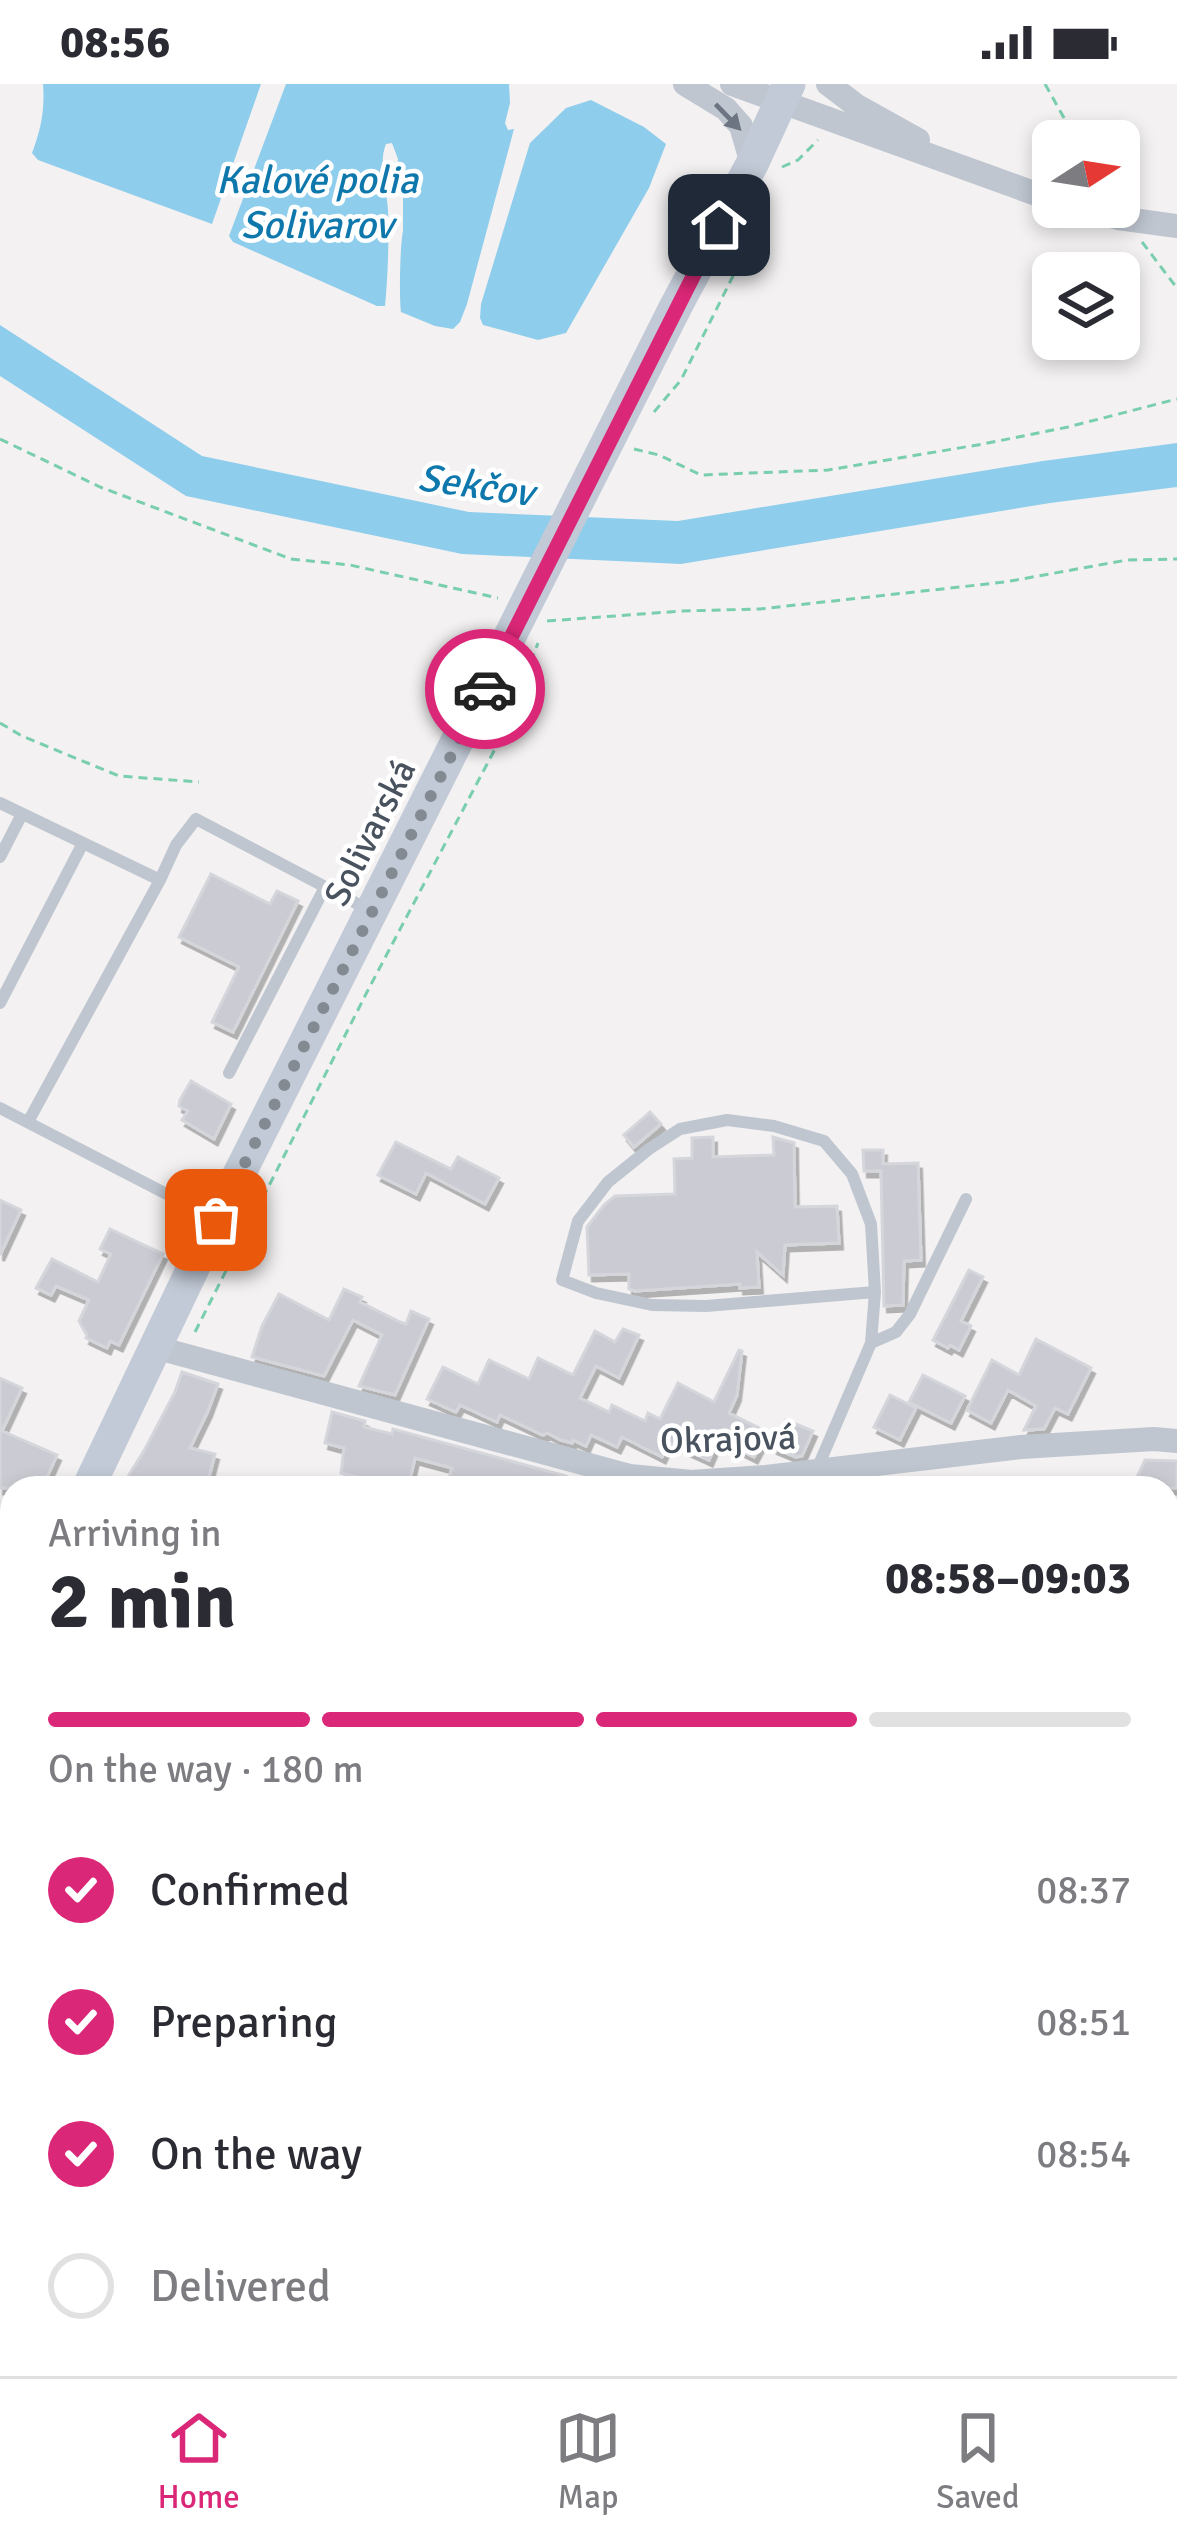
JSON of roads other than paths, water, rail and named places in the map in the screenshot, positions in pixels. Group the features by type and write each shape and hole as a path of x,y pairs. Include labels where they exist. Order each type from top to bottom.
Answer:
{"street":[{"path":"685,84 731,115 765,172"},
{"path":"732,84 785,92 829,121 1032,193"},
{"path":"828,84 857,106 994,180"},
{"name":"Solivarská","path":"95,1476 167,1351 216,1220 372,912 517,599 595,467 676,306 765,172 785,92"},
{"path":"1140,221 1177,226"},
{"name":"Okrajová","path":"167,1351 630,1476"},
{"name":"Okrajová","path":"792,1476 1021,1447 1177,1441"}],"lane":[{"path":"0,803 160,880"},
{"path":"0,857 22,814"},
{"path":"28,1122 176,845 196,820 372,912"},
{"path":"0,1003 83,843"},
{"path":"229,1073 325,887"},
{"path":"0,1108 216,1220"},
{"path":"817,1470 871,1343 875,1292 871,1224 852,1174 824,1141 774,1126 727,1120 680,1130 608,1182 578,1221 562,1280 596,1293 652,1305 706,1306 875,1292"},
{"path":"871,1343 896,1332 910,1314 966,1199"}],"water":[{"name":"Kalové polia Solivarov","path":"43,84 261,84 212,224 38,160 32,153 42,119"},
{"name":"Kalové polia Solivarov","path":"286,84 509,84 505,123 508,130 514,129 467,304 453,329 401,312 403,179 397,172 392,143 386,144 383,160 388,222 385,306 233,242 229,236"},
{"name":"Kalové polia Solivarov","path":"591,100 666,144 649,188 566,333 538,340 483,325 481,304 530,143 566,108"},
{"path":"0,325 202,456 469,512 678,521 1177,443 1177,487 1050,503 681,564 462,554 186,496 0,376"}],"water label":[{"name":"Sekčov","path":"476,484"}]}
